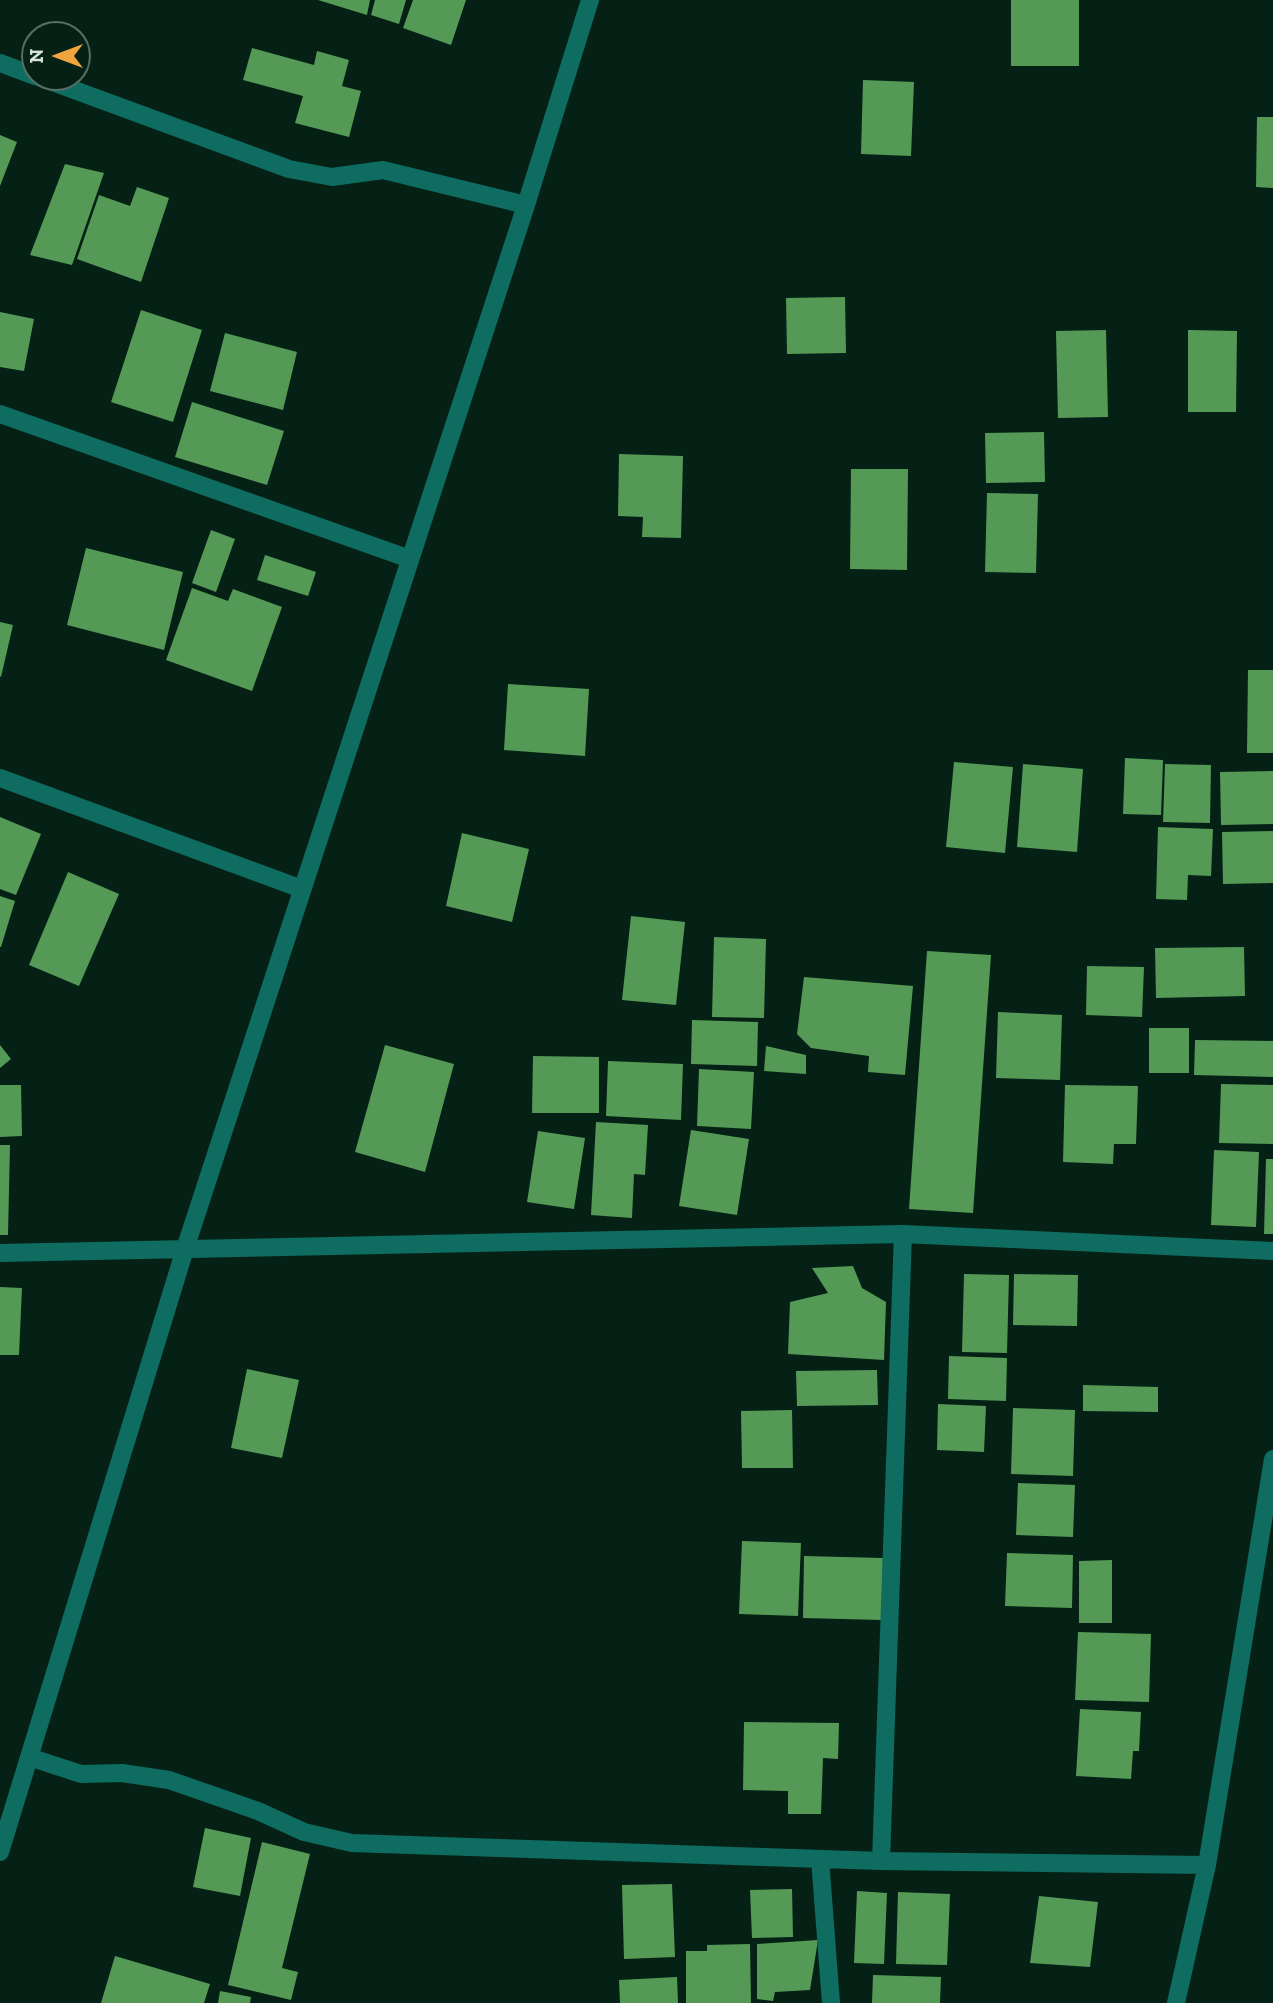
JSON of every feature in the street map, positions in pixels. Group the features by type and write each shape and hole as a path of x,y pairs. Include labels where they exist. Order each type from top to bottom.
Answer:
{"street":[{"path":"0,1852 185,1249 526,205 590,0"},
{"path":"0,63 21,70"},
{"path":"78,91 289,169 332,177 383,170 526,205"},
{"path":"0,414 410,559"},
{"path":"0,778 302,889"},
{"path":"881,1861 903,1234"},
{"path":"0,1252 903,1234 1273,1251"},
{"path":"1176,2003 1207,1865 1273,1459"},
{"path":"29,1757 80,1774 122,1773 169,1780 258,1811 304,1832 352,1843 881,1861 1207,1865"},
{"path":"820,1859 831,2003"}],"building":[{"path":"318,0 370,0 367,15"},
{"path":"375,0 406,0 399,24 371,15"},
{"path":"413,0 466,0 451,45 403,28"},
{"path":"1011,0 1079,0 1079,66 1011,66"},
{"path":"252,48 314,65 317,51 349,60 342,86 361,91 349,137 295,123 303,96 243,80"},
{"path":"863,80 914,82 911,156 861,154"},
{"path":"1257,117 1273,117 1273,188 1256,187"},
{"path":"0,135 17,142 0,186"},
{"path":"65,164 104,173 72,265 30,255"},
{"path":"137,187 169,198 141,282 77,259 99,195 130,206"},
{"path":"845,297 846,353 787,354 786,298"},
{"path":"141,310 202,330 173,422 111,402"},
{"path":"0,312 34,319 24,371 0,367"},
{"path":"1106,330 1108,417 1058,418 1056,331"},
{"path":"1188,330 1237,331 1236,412 1188,412"},
{"path":"225,333 297,352 283,410 210,391"},
{"path":"192,402 284,431 267,485 175,457"},
{"path":"1044,432 1045,482 986,483 985,433"},
{"path":"619,454 683,456 681,538 642,537 643,517 618,516"},
{"path":"851,469 908,469 907,570 850,569"},
{"path":"987,493 1038,494 1036,573 985,572"},
{"path":"211,530 235,539 216,592 192,583"},
{"path":"86,548 183,572 164,650 67,625"},
{"path":"265,555 316,572 308,596 257,580"},
{"path":"192,588 228,601 233,589 282,607 252,691 166,660"},
{"path":"0,622 13,625 1,677 0,676"},
{"path":"1248,670 1273,670 1273,753 1247,753"},
{"path":"508,684 589,689 585,756 504,750"},
{"path":"1125,758 1163,760 1161,815 1123,814"},
{"path":"954,762 1013,767 1005,853 946,847"},
{"path":"1023,764 1083,769 1077,852 1017,847"},
{"path":"1165,764 1211,765 1210,823 1163,822"},
{"path":"1273,771 1273,824 1221,825 1220,772"},
{"path":"0,817 41,834 16,895 0,889"},
{"path":"1158,827 1213,829 1211,876 1188,875 1187,900 1156,899"},
{"path":"1273,831 1273,883 1223,884 1222,832"},
{"path":"462,833 529,849 512,922 446,906"},
{"path":"68,872 119,894 79,986 29,965"},
{"path":"0,896 15,901 1,947 0,947"},
{"path":"631,916 685,922 676,1005 622,1000"},
{"path":"714,937 766,939 764,1018 712,1017"},
{"path":"1244,947 1245,996 1156,998 1155,948"},
{"path":"927,951 991,955 973,1213 909,1209"},
{"path":"1087,966 1144,967 1142,1017 1086,1015"},
{"path":"804,977 913,986 905,1075 868,1072 869,1056 811,1048 797,1034"},
{"path":"998,1012 1062,1015 1060,1080 996,1078"},
{"path":"692,1020 758,1022 757,1066 691,1064"},
{"path":"1149,1028 1189,1028 1189,1073 1149,1073"},
{"path":"1195,1040 1273,1041 1273,1077 1194,1075"},
{"path":"0,1045 11,1059 0,1068"},
{"path":"385,1045 454,1064 425,1172 355,1152"},
{"path":"766,1046 806,1055 806,1074 764,1071"},
{"path":"533,1056 599,1057 599,1113 532,1113"},
{"path":"608,1061 683,1064 681,1120 606,1116"},
{"path":"699,1069 754,1072 751,1129 697,1126"},
{"path":"1221,1084 1273,1085 1273,1144 1219,1143"},
{"path":"0,1085 21,1085 22,1136 0,1137"},
{"path":"1065,1085 1138,1086 1136,1144 1114,1144 1113,1164 1063,1162"},
{"path":"596,1122 648,1125 645,1175 634,1174 632,1218 591,1215"},
{"path":"691,1130 749,1139 737,1215 679,1206"},
{"path":"538,1131 585,1138 574,1209 527,1202"},
{"path":"0,1145 10,1145 8,1235 0,1235"},
{"path":"1214,1150 1259,1152 1256,1227 1211,1225"},
{"path":"1266,1159 1273,1159 1273,1234 1264,1234"},
{"path":"853,1266 862,1288 886,1302 884,1360 788,1354 790,1302 828,1293 812,1268"},
{"path":"964,1274 1009,1275 1007,1353 962,1352"},
{"path":"1014,1274 1078,1275 1077,1326 1013,1325"},
{"path":"0,1287 22,1288 19,1355 0,1355"},
{"path":"949,1356 1007,1358 1006,1401 948,1399"},
{"path":"247,1369 299,1380 282,1458 231,1448"},
{"path":"877,1370 878,1405 797,1406 796,1371"},
{"path":"1083,1385 1158,1387 1158,1412 1083,1411"},
{"path":"938,1404 986,1406 984,1452 937,1450"},
{"path":"1013,1408 1075,1410 1073,1476 1011,1474"},
{"path":"792,1410 793,1468 742,1468 741,1411"},
{"path":"1018,1483 1075,1485 1073,1537 1016,1535"},
{"path":"742,1541 801,1543 798,1616 739,1614"},
{"path":"1007,1553 1073,1555 1072,1608 1005,1606"},
{"path":"804,1556 883,1558 882,1620 803,1618"},
{"path":"1112,1560 1112,1623 1079,1623 1079,1561"},
{"path":"1078,1632 1151,1634 1149,1702 1075,1700"},
{"path":"1080,1709 1141,1712 1139,1751 1133,1751 1131,1779 1076,1776"},
{"path":"744,1722 839,1723 838,1759 823,1758 821,1814 788,1814 788,1791 743,1790"},
{"path":"205,1828 251,1838 240,1896 193,1887"},
{"path":"262,1842 310,1854 282,1968 298,1972 291,2000 228,1985"},
{"path":"672,1884 675,1957 624,1959 622,1885"},
{"path":"792,1889 793,1937 752,1938 750,1890"},
{"path":"857,1891 887,1893 884,1964 854,1963"},
{"path":"898,1892 950,1894 947,1965 896,1964"},
{"path":"1039,1896 1098,1902 1090,1967 1030,1963"},
{"path":"818,1940 810,1990 775,1992 773,2001 757,1999 757,1944"},
{"path":"750,1944 751,2003 686,2003 686,1951 707,1951 707,1945"},
{"path":"115,1956 210,1984 204,2003 101,2003"},
{"path":"873,1975 941,1977 940,2003 872,2003"},
{"path":"677,1977 678,2003 620,2003 619,1980"},
{"path":"220,1991 251,1997 250,2003 218,2003"}]}
